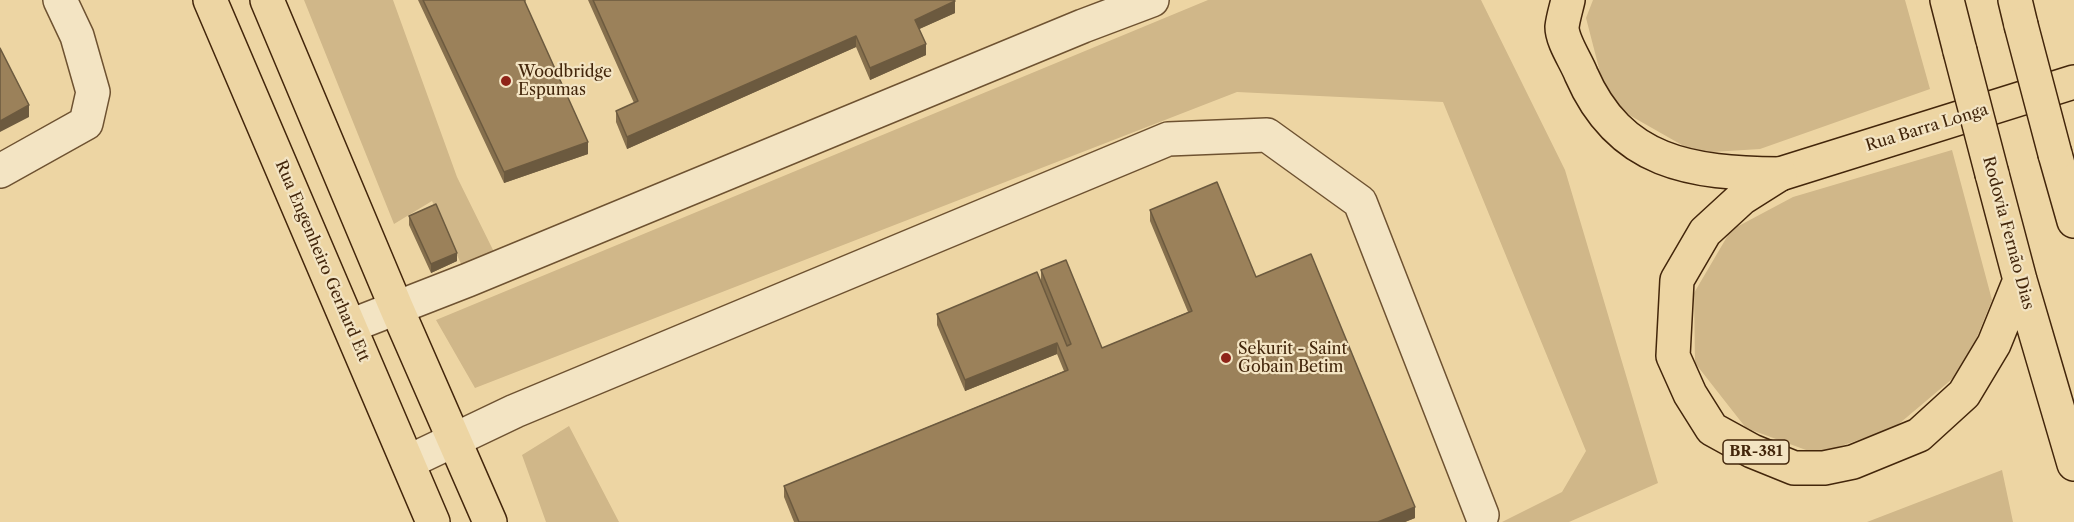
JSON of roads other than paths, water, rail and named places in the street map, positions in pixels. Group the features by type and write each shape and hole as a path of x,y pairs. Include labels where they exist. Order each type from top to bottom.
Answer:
{"main road":[{"name":"Rua Engenheiro Gerhard Ett","path":"210,0 433,522"},
{"path":"267,0 396,307 490,522"},
{"path":"1568,0 1562,30 1593,102 1634,145 1675,164 1729,173 1780,174"},
{"name":"Rodovia Fernão Dias","path":"1947,0 2020,280 2074,464"},
{"path":"2018,12 2074,221"},
{"name":"Rua Barra Longa","path":"1780,174 2074,82"},
{"name":"BR-381","path":"1780,174 1742,198 1705,232 1677,280 1673,356 1690,394 1712,429 1752,451 1794,468 1824,468 1853,462 1919,435 1964,394 1994,344 2020,280"}],"lane":[{"path":"0,171 86,123 93,92 77,36 60,0"},
{"path":"350,326 490,271 1083,26 1152,0"},
{"path":"408,462 537,402 1168,139 1267,135 1360,201 1482,515"}],"place":[{"name":"Woodbridge Espumas","path":"506,81"},
{"name":"Sekurit - Saint Gobain Betim","path":"1226,358"}]}
